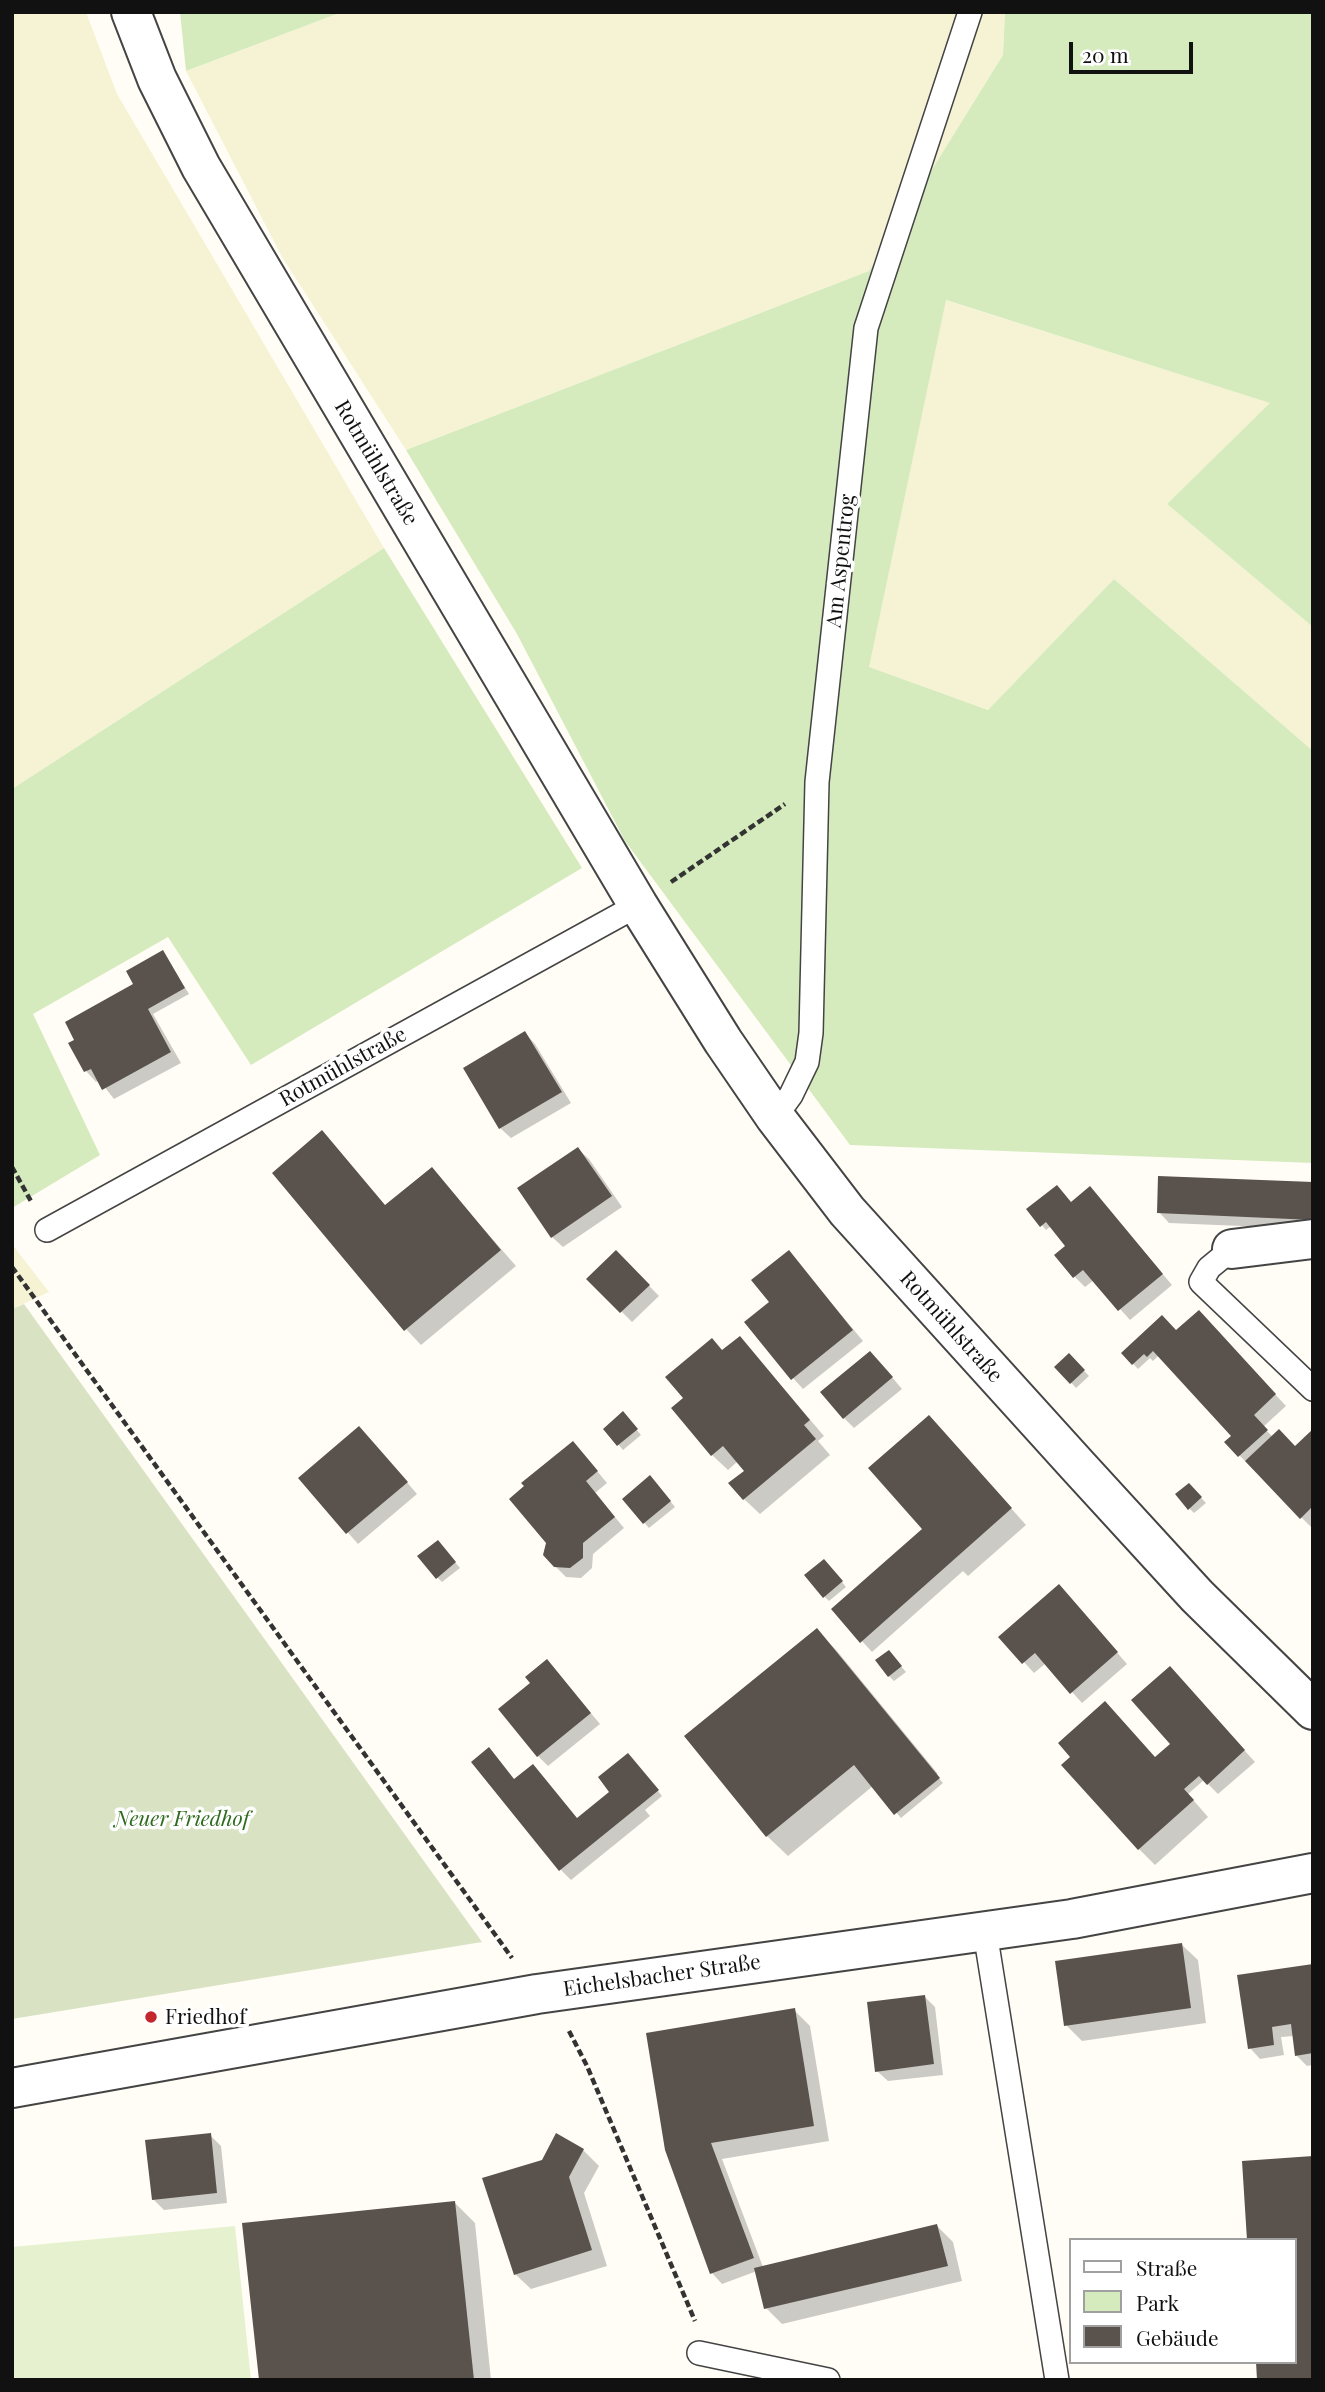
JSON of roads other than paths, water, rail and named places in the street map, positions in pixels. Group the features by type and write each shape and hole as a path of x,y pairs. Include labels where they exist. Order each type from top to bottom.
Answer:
{"street":[{"name":"Rotmühlstraße","path":"131,12 157,79 201,167 638,905 723,1041 775,1117 847,1211 1077,1465 1197,1596 1313,1710"},
{"path":"1231,1249 1313,1239"},
{"name":"Eichelsbacher Straße","path":"12,2088 537,1994 1072,1919 1313,1873"}],"lane":[{"name":"Am Aspentrog","path":"775,1117 791,1095 807,1062 810,1042 817,782 866,328 970,12"},
{"name":"Rotmühlstraße","path":"47,1230 638,905"},
{"path":"1231,1249 1209,1268 1201,1282 1313,1390"},
{"path":"985,1931 1057,2380"},
{"path":"699,2353 828,2380"}],"place":[{"name":"Friedhof","path":"151,2017"}],"park label":[{"name":"Neuer Friedhof","path":"182,1819"}]}
